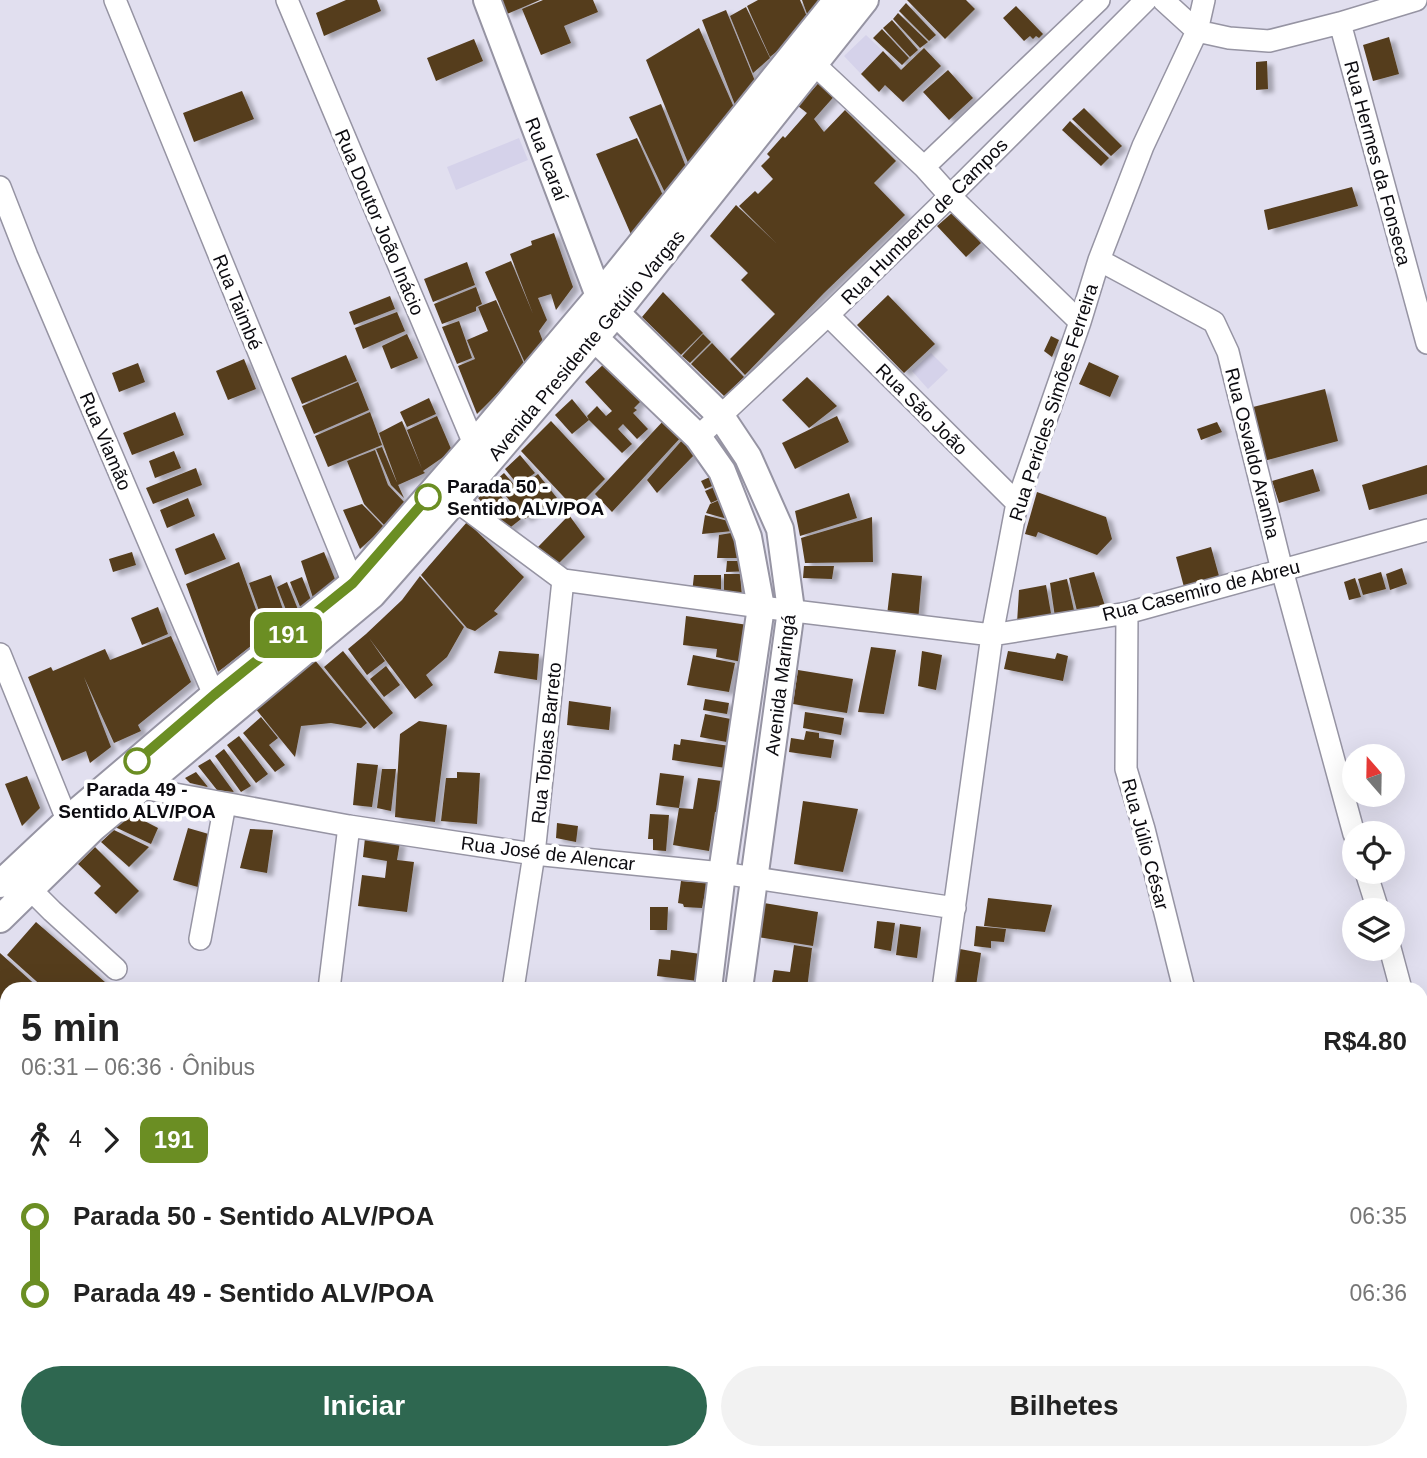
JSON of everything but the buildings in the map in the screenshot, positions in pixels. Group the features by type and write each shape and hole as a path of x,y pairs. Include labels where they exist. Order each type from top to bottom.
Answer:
{"main road":[{"name":"Rua Icaraí","path":"487,0 607,304"},
{"name":"Avenida Presidente Getúlio Vargas","path":"0,919 30,889 72,833 214,695 358,592 372,595 456,500 837,0"},
{"name":"Avenida Presidente Getúlio Vargas","path":"607,304 866,0"},
{"name":"Avenida Maringá","path":"607,304 720,415 748,457 780,529 791,610 740,982"},
{"name":"Avenida Presidente Getúlio Vargas","path":"0,884 142,788 358,592 474,444 586,330"},
{"name":"Avenida Maringá","path":"586,330 698,438 722,471 748,537 761,607 709,982"}],"street":[{"name":"Rua Taimbé","path":"116,0 358,592"},
{"name":"Rua Doutor João Inácio","path":"287,0 474,444"},
{"name":"Rua Humberto de Campos","path":"924,167 1099,0"},
{"name":"Rua Humberto de Campos","path":"698,438 950,196 1146,0"},
{"path":"1163,0 1197,30 1229,38 1269,40 1340,23 1416,0"},
{"name":"Rua Pericles Simões Ferreira","path":"944,982 992,635 1017,503 1100,260 1143,146 1197,30 1204,0"},
{"name":"Rua Hermes da Fonseca","path":"1340,23 1427,343"},
{"path":"814,64 924,167 950,196 1080,322"},
{"name":"Rua Viamão","path":"0,187 32,269 214,695"},
{"name":"Rua Osvaldo Aranha","path":"1100,260 1214,323 1228,352 1282,570 1350,821"},
{"name":"Rua São João","path":"828,315 1017,503"},
{"name":"Rua Casemiro de Abreu","path":"456,500 563,580 992,635 1127,613 1427,530"},
{"name":"Rua Tobias Barreto","path":"514,982 534,854 563,580"},
{"name":"Rua Júlio César","path":"1127,613 1126,769 1182,982"},
{"path":"0,654 72,833"},
{"name":"Rua José de Alencar","path":"142,788 349,826 534,854 722,873 955,908"},
{"path":"200,939 226,804"},
{"path":"330,982 349,826"},
{"path":"30,889 116,970"},
{"path":"1393,961 1399,982"}],"shaded area":[{"path":"866,35 883,51 861,74 844,56"},
{"path":"519,138 528,160 456,190 447,167"},
{"path":"931,353 948,370 928,389 912,371"}],"bus line":[{"name":"191","path":"137,761 353,583 428,497"}],"place":[{"name":"Parada 50 - Sentido ALV/POA","path":"428,497"},
{"name":"Parada 49 - Sentido ALV/POA","path":"137,761"}]}
